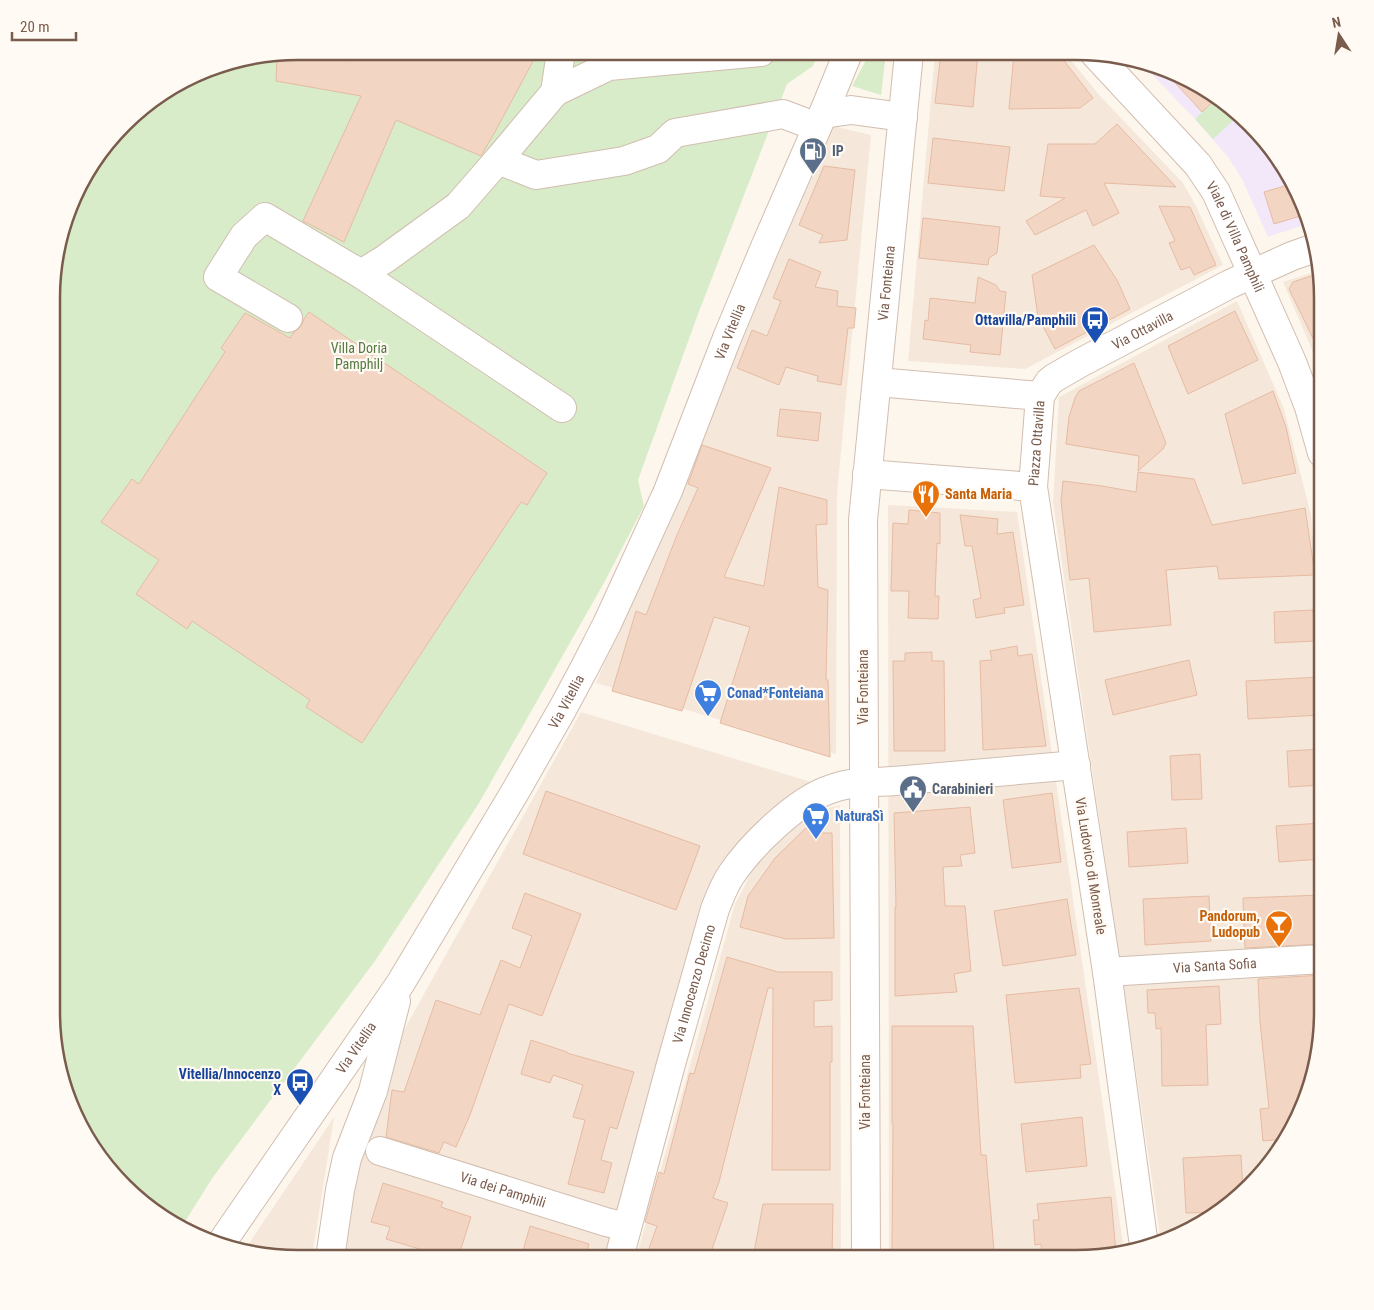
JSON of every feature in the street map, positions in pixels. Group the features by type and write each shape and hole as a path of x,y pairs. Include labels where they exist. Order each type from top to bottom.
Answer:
{"street":[{"path":"555,92 560,60"},
{"path":"355,270 361,274 458,206 555,92 609,66 674,60"},
{"name":"Via Vitellia","path":"225,1238 400,984 554,725 607,624 668,491 727,338 820,120 843,60"},
{"name":"Via Fonteiana","path":"866,1250 863,520 908,60"},
{"name":"Viale di Villa Pamphili","path":"1102,62 1198,165 1216,192 1280,334 1304,392 1314,426"},
{"path":"498,160 536,175 624,161 658,149 675,132 783,114 820,120 851,110 903,117"},
{"path":"288,318 218,277 244,236 265,217 355,270 562,408"},
{"name":"Via Ottavilla","path":"1040,396 1049,382 1062,372 1230,284 1309,250"},
{"name":"Piazza Ottavilla","path":"867,474 1033,487 1040,396 877,382"},
{"name":"Via Ludovico di Monreale","path":"1033,487 1076,765 1143,1240"},
{"name":"Via Innocenzo Decimo","path":"621,1250 707,934 723,889 753,848 772,828 805,803 829,789 847,784 1076,765"},
{"name":"Via Santa Sofia","path":"1106,972 1314,959"},
{"path":"331,1250 347,1158 373,1091 400,984"},
{"name":"Via dei Pamphili","path":"380,1151 627,1227"}],"shaded area":[{"path":"934,60 1071,60 1100,96 1183,183 1196,206 1223,265 1025,369 908,361"},
{"path":"1150,72 1167,78 1208,100 1233,119 1255,141 1282,179 1296,207 1302,226 1268,237 1242,179 1228,157"},
{"path":"829,125 871,135 837,494 836,754 596,683"},
{"path":"1312,272 1314,354 1283,282"},
{"path":"1237,301 1284,409 1311,515 1314,555 1314,1012 1312,1043 1306,1074 1296,1103 1282,1131 1255,1169 1233,1191 1208,1210 1160,1235 1053,502 1059,397"},
{"path":"888,505 1017,512 1123,1245 1076,1250 889,1250"},
{"path":"581,712 811,782 769,812 733,856 610,1250 346,1250 356,1163 399,1039"},
{"path":"840,805 841,1250 638,1250 735,904 754,868 783,833 816,811"},
{"path":"334,1117 313,1250 267,1248 248,1244"}],"green space":[{"name":"Villa Doria Pamphilj","path":"298,60 815,60 813,66 787,84 698,314 638,480 644,506 605,581 479,803 375,961 213,1177 185,1221 166,1210 141,1191 109,1157 92,1131 73,1089 62,1043 60,1012 60,298 62,267 68,236 78,207 92,179 119,141 141,119 166,100 207,78 236,68 267,62"},
{"path":"866,60 885,60 881,95 852,86"},
{"path":"1212,103 1234,120 1213,139 1195,119"}],"building":[{"path":"534,60 481,156 396,120 344,242 303,221 361,96 276,81 277,61"},
{"path":"940,60 977,60 973,107 935,103"},
{"path":"1013,60 1063,60 1093,98 1080,108 1009,109"},
{"path":"1174,81 1212,103 1202,112"},
{"path":"1117,124 1176,187 1104,183 1119,213 1093,226 1086,210 1035,235 1026,221 1065,198 1040,196 1048,144 1095,144"},
{"path":"933,138 1010,147 1004,191 928,183"},
{"path":"824,166 855,170 847,240 819,243 823,235 799,225"},
{"path":"1285,186 1299,216 1274,224 1264,192"},
{"path":"1159,206 1190,207 1216,265 1194,275 1190,267 1181,270 1169,243 1175,241"},
{"path":"923,218 1000,227 997,253 989,258 988,265 919,258"},
{"path":"1094,245 1117,280 1130,309 1055,349 1038,317 1032,275"},
{"path":"789,259 821,272 815,287 838,291 837,306 856,308 854,328 848,328 841,385 817,381 818,376 786,367 779,385 737,368 752,330 767,336 781,301 773,298"},
{"path":"1313,275 1314,341 1289,289 1293,282"},
{"path":"978,277 996,285 1000,291 1006,292 1000,355 970,352 971,345 923,339 925,320 928,321 930,298 975,303"},
{"path":"1235,311 1258,360 1188,394 1168,346"},
{"path":"309,312 547,473 527,505 521,502 362,743 306,707 310,700 192,621 187,629 136,594 159,560 101,522 132,479 139,484 225,352 221,348 245,313 290,338 301,326"},
{"path":"1134,363 1166,443 1163,449 1138,471 1139,456 1066,444 1069,417 1079,391"},
{"path":"1273,391 1286,427 1296,473 1243,484 1225,414"},
{"path":"780,409 821,413 818,441 777,436"},
{"path":"702,445 771,468 724,577 764,586 779,487 827,500 827,524 816,525 818,587 828,590 826,680 828,680 830,757 720,723 750,627 714,617 682,711 612,691 636,611 646,615 677,535 698,488 688,484"},
{"path":"1138,472 1194,479 1212,525 1305,508 1314,575 1219,579 1217,566 1166,570 1171,625 1094,632 1089,578 1070,580 1061,501 1063,481 1136,492"},
{"path":"909,510 940,513 940,544 937,543 935,596 939,596 938,619 908,618 909,591 891,591 893,523 908,524"},
{"path":"960,515 998,519 997,534 1013,532 1024,605 1004,608 1005,613 976,618 973,600 981,598 972,546 965,546"},
{"path":"1313,610 1314,641 1275,643 1274,612"},
{"path":"1017,646 1018,656 1032,654 1046,746 983,750 980,661 992,660 990,651"},
{"path":"932,652 932,661 944,661 945,751 894,751 893,661 905,661 905,653"},
{"path":"1189,660 1197,695 1113,715 1105,680"},
{"path":"1314,677 1314,715 1248,719 1246,681"},
{"path":"1314,749 1314,785 1289,787 1287,751"},
{"path":"1200,754 1202,799 1172,800 1170,756"},
{"path":"546,791 700,846 676,910 523,854"},
{"path":"1052,793 1061,862 1012,868 1003,800"},
{"path":"970,807 975,853 960,855 962,866 943,867 945,906 965,906 971,971 954,974 957,992 895,996 894,813"},
{"path":"1314,824 1314,860 1279,862 1276,826"},
{"path":"809,825 818,833 832,833 834,938 786,939 740,927 748,896 775,858"},
{"path":"1186,828 1188,863 1129,867 1127,832"},
{"path":"525,893 581,914 542,1016 509,1004 470,1115 456,1147 444,1142 439,1153 386,1137 392,1090 404,1092 436,1000 480,1015 501,960 520,968 532,936 512,928"},
{"path":"1314,895 1314,944 1245,948 1243,898"},
{"path":"1209,896 1211,941 1145,945 1143,899"},
{"path":"1067,899 1076,955 1003,966 994,911"},
{"path":"727,957 778,972 832,972 832,1000 814,1001 814,1027 832,1026 830,1170 772,1170 773,988 768,988 719,1182 713,1198 728,1203 712,1250 648,1250 657,1226 645,1222 659,1172 664,1174 690,1073 694,1074"},
{"path":"1314,976 1312,1043 1306,1074 1296,1103 1277,1140 1263,1141 1260,1109 1269,1108 1260,1022 1258,979"},
{"path":"1219,986 1221,1024 1206,1025 1208,1085 1162,1086 1161,1028 1156,1029 1155,1013 1148,1013 1147,990"},
{"path":"1079,988 1091,1064 1080,1065 1081,1078 1015,1083 1006,995"},
{"path":"892,1026 973,1026 981,1155 986,1155 994,1250 892,1250"},
{"path":"531,1040 567,1053 634,1072 617,1129 610,1127 601,1160 612,1163 604,1193 568,1184 585,1120 573,1117 583,1085 553,1075 550,1083 521,1074"},
{"path":"1082,1117 1087,1166 1026,1172 1021,1124"},
{"path":"1241,1155 1242,1182 1221,1201 1204,1212 1186,1213 1183,1158"},
{"path":"383,1183 443,1202 441,1207 471,1217 461,1250 423,1250 386,1239 390,1227 371,1222"},
{"path":"1111,1197 1115,1246 1076,1250 1041,1250 1041,1244 1035,1245 1033,1220 1039,1220 1037,1204"},
{"path":"763,1204 833,1204 832,1250 754,1250"},
{"path":"530,1226 589,1244 587,1250 523,1250"}],"place":[{"name":"IP","path":"813,175"},
{"name":"Ottavilla/Pamphili","path":"1095,344"},
{"name":"Santa Maria","path":"926,518"},
{"name":"Conad*Fonteiana","path":"708,717"},
{"name":"Carabinieri","path":"913,813"},
{"name":"NaturaSì","path":"816,840"},
{"name":"Pandorum, Ludopub","path":"1279,948"},
{"name":"Vitellia/Innocenzo X","path":"300,1106"}]}
